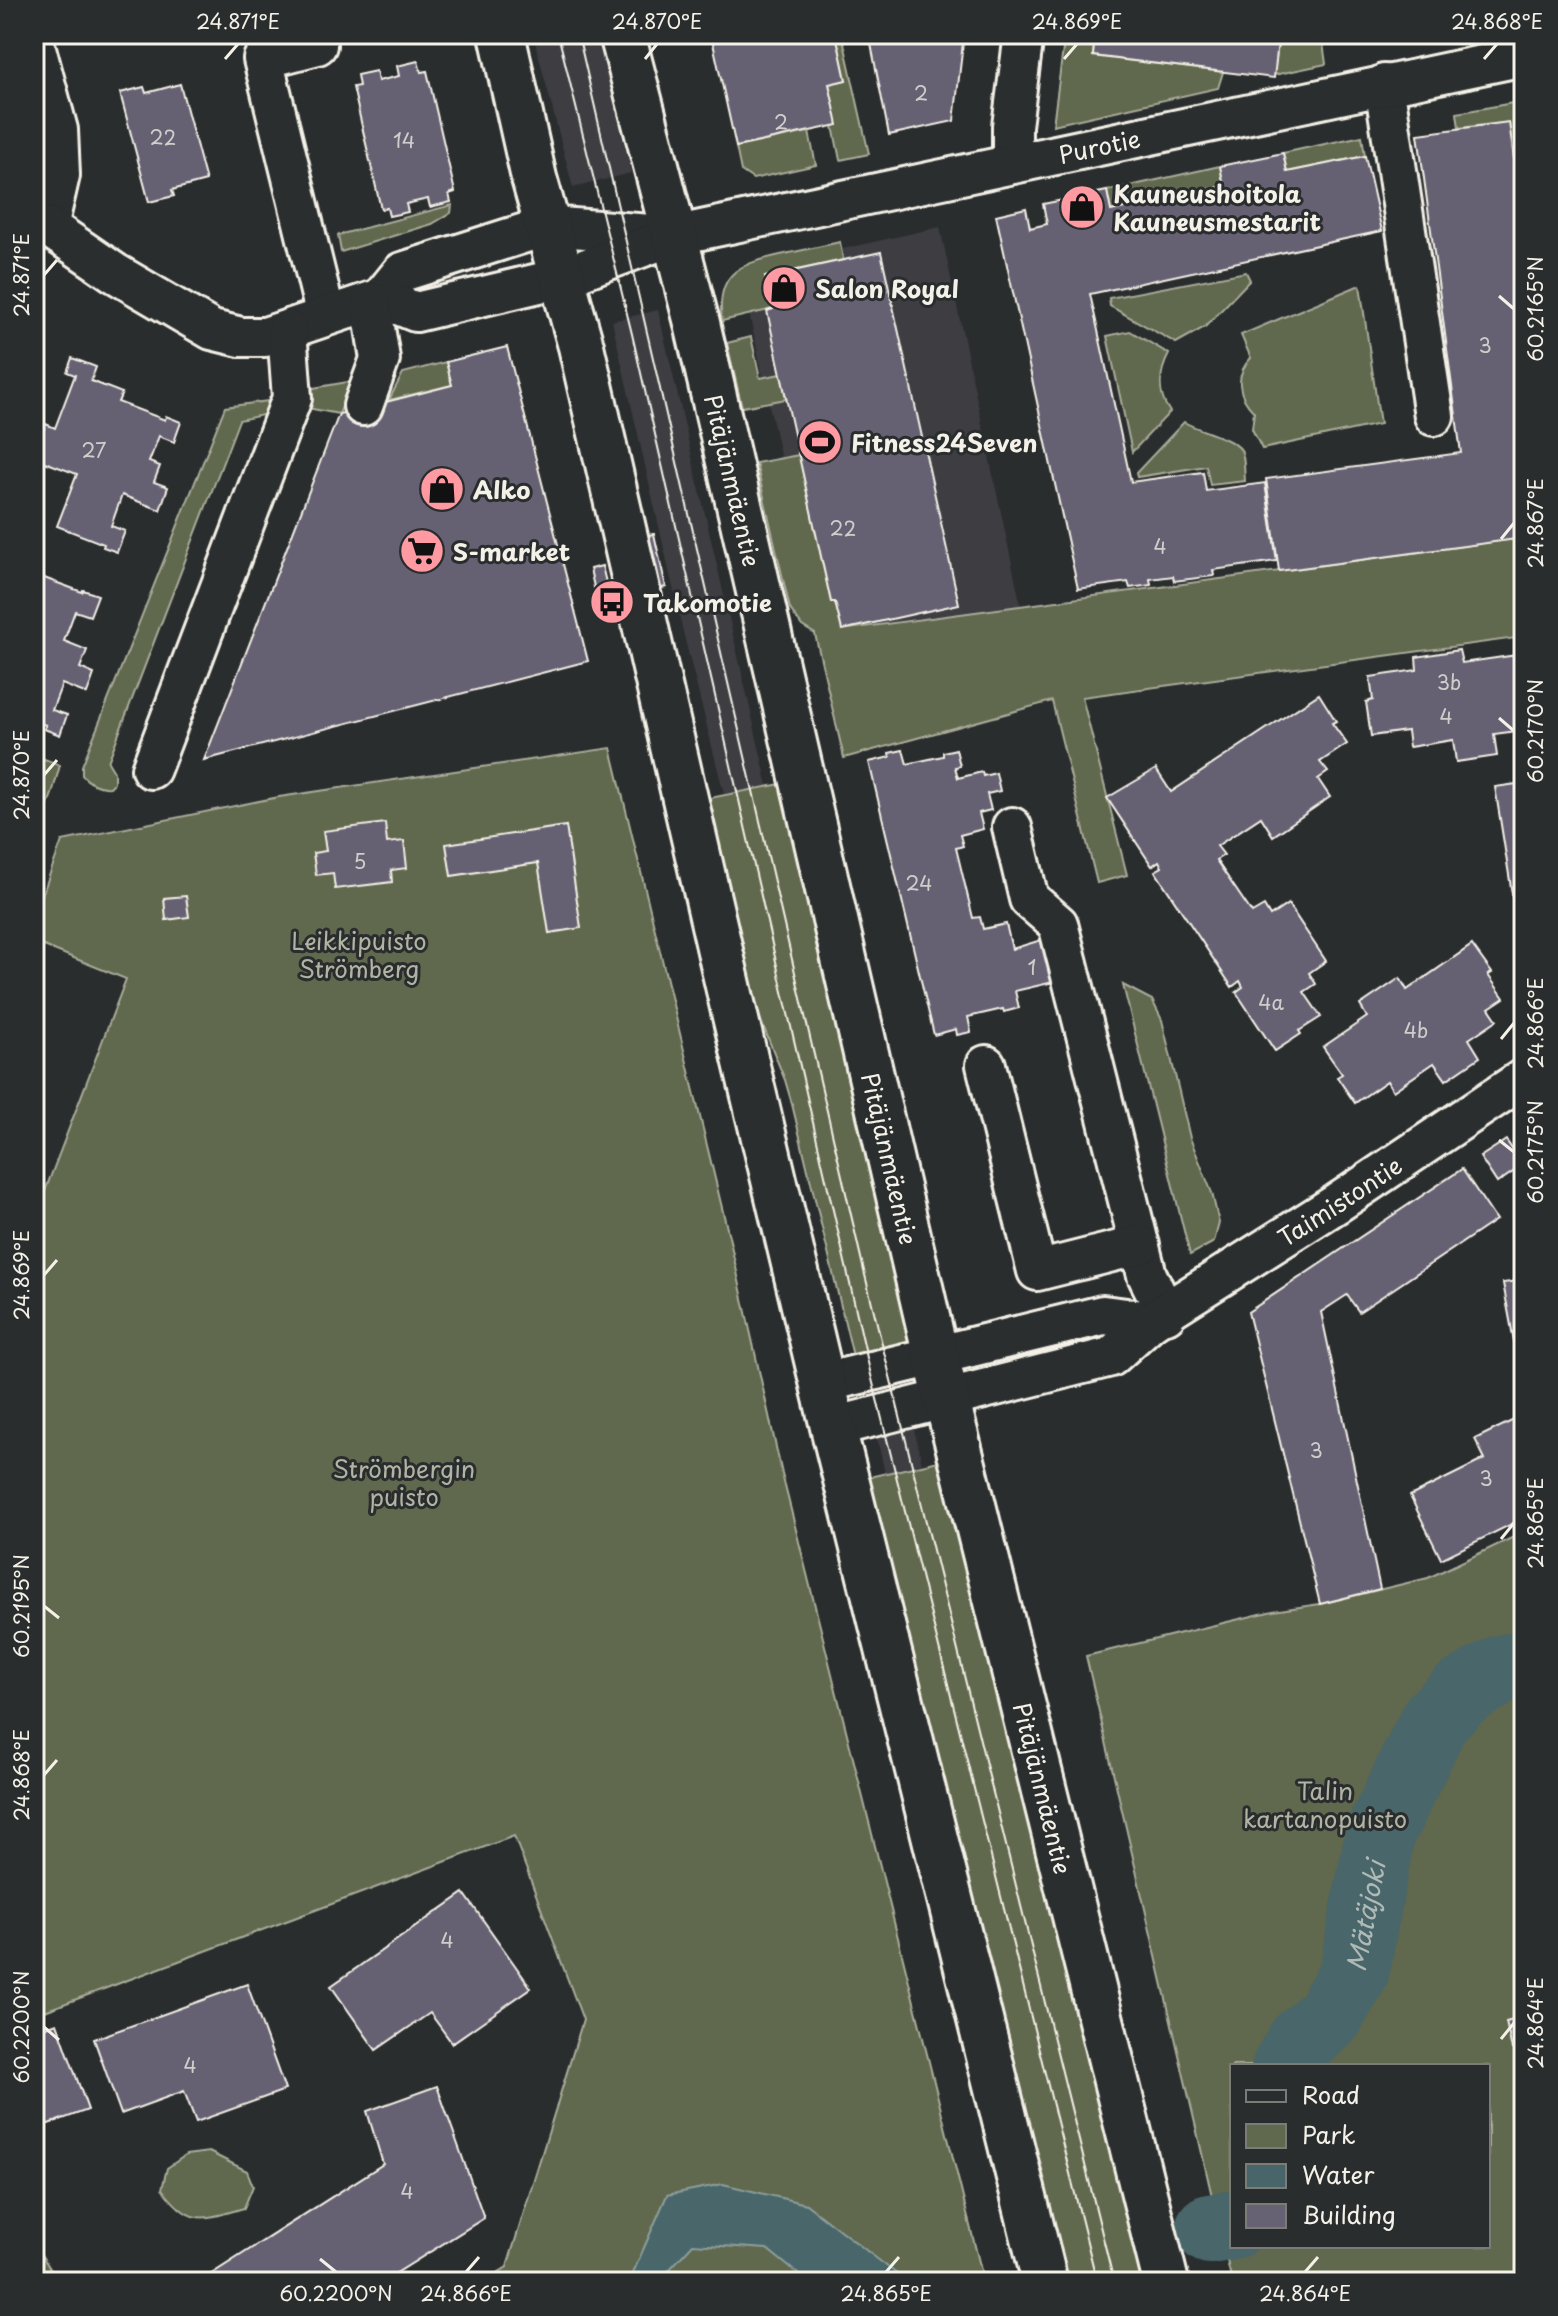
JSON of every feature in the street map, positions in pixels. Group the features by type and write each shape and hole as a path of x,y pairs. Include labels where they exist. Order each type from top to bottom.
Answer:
{"main road":[{"path":"502,34 534,178 581,346 731,1001 833,1427 1045,2282"},
{"name":"Pitäjänmäentie","path":"622,34 696,319 936,1356 1166,2282"}],"street":[{"path":"1012,164 1012,126 1024,34"},
{"path":"34,41 58,130 60,175 41,224 115,273 212,330 241,337 265,337 376,300 402,272 547,226 673,236"},
{"path":"317,45 263,59 326,316"},
{"name":"Purotie","path":"673,236 1524,56"},
{"path":"1384,84 1434,416"},
{"path":"376,300 416,312 560,278 673,236"},
{"path":"363,406 380,359 376,300"},
{"path":"151,769 292,398 287,330"},
{"path":"823,1383 1103,1315 1158,1318 1058,924 1029,899 1012,827"},
{"path":"986,1065 1037,1271 1140,1245"},
{"name":"Taimistontie","path":"833,1427 1111,1357 1158,1318 1524,1078"}],"shaded area":[{"path":"533,34 597,34 631,173 573,188"},
{"path":"940,227 1021,606 819,633 740,272"},
{"path":"658,310 768,786 724,794 684,636 612,321"},
{"path":"912,1421 922,1463 885,1473 875,1430"}],"green space":[{"path":"836,34 842,34 869,154 840,160 829,84 846,80"},
{"path":"1065,34 1095,34 1093,56 1223,72 1218,88 1053,125"},
{"path":"1279,34 1295,34 1295,39 1323,43 1326,64 1274,75"},
{"path":"1524,101 1524,232 1509,122 1459,128 1457,113"},
{"path":"809,132 816,165 753,179 741,171 736,147"},
{"path":"1362,136 1365,156 1287,172 1283,153"},
{"path":"1220,166 1224,186 1111,211 1107,191"},
{"path":"452,205 451,213 432,224 341,252 338,235"},
{"path":"840,242 843,260 765,277 773,309 722,321 723,290 735,272 770,257"},
{"path":"1246,272 1250,280 1205,327 1176,343 1110,306 1109,298"},
{"path":"1360,285 1380,424 1262,449 1252,429 1254,412 1244,399 1240,385 1242,371 1251,358 1241,335"},
{"path":"1130,331 1169,354 1161,383 1163,398 1170,412 1132,452 1107,336"},
{"path":"751,337 760,378 781,374 786,399 742,407 727,343"},
{"path":"446,362 452,385 389,400 403,373"},
{"path":"353,381 339,414 302,407 308,389"},
{"path":"282,399 277,412 239,420 108,762 114,772 114,783 110,787 94,784 82,775 82,766 225,407"},
{"path":"1184,422 1237,446 1243,457 1245,481 1210,485 1206,466 1137,477 1136,473"},
{"path":"799,455 831,602 835,602 842,630 1524,538 1524,637 1082,697 1127,875 1097,883 1052,701 844,758 815,634 802,626 790,609 756,463"},
{"name":"Strömbergin puisto","path":"611,748 731,1245 782,1474 984,2282 483,2282 507,2267 583,2020 514,1836 34,2015 34,1220 126,979 34,942 34,917 62,841 279,797"},
{"path":"34,755 60,765 34,842"},
{"path":"781,784 911,1342 853,1356 792,1104 753,1001 705,799"},
{"path":"1123,985 1152,1000 1162,1020 1190,1138 1212,1193 1219,1223 1214,1242 1190,1255"},
{"path":"943,1460 1144,2282 1064,2282 865,1478"},
{"name":"Talin kartanopuisto","path":"1524,1532 1524,2282 1232,2282 1086,1656 1273,1611 1320,1604 1428,1578"},
{"path":"209,2152 247,2171 253,2186 244,2208 198,2217 181,2210 162,2189 167,2168 186,2155"},
{"path":"34,2244 59,2282 34,2282"}],"water":[{"path":"723,2184 806,2204 902,2278 903,2282 799,2282 798,2274 767,2249 693,2244 669,2270 673,2282 629,2282 667,2195"}],"building":[{"path":"711,34 836,34 846,80 829,84 838,125 736,147"},
{"path":"869,34 964,34 954,121 889,135"},
{"path":"1095,34 1279,34 1274,78 1093,56"},
{"path":"418,61 421,72 427,71 455,192 449,194 451,202 430,207 428,199 406,204 408,212 389,216 387,208 381,209 353,87 359,86 357,75 376,71 378,81 399,76 397,66"},
{"path":"180,84 206,181 172,190 174,196 149,202 120,93 144,87 146,93"},
{"path":"1509,122 1524,232 1524,538 1279,571 1266,479 1461,453 1418,134"},
{"path":"1283,153 1287,172 1365,156 1382,231 1090,294 1131,482 1203,472 1206,491 1265,483 1277,561 1213,570 1214,576 1174,581 1173,576 1150,579 1151,585 1130,588 1128,582 1078,589 996,215 1026,208 1030,228 1047,224 1043,204 1107,191 1111,211 1224,186 1220,166"},
{"path":"881,252 959,604 842,630 835,602 831,602 767,311 773,309 765,277"},
{"name":"S-market","path":"507,347 588,661 204,760 339,414 452,385 446,362"},
{"path":"72,358 96,367 91,381 122,393 118,402 165,420 166,416 181,422 174,442 159,436 149,462 160,466 154,482 168,487 160,510 122,495 111,526 125,531 117,552 57,526 77,474 34,458 34,434 41,437 46,424 55,428 75,375 67,372"},
{"path":"654,534 666,587 654,590 642,536"},
{"path":"602,566 615,620 602,623 590,569"},
{"path":"36,575 98,595 90,616 75,611 64,641 87,650 80,668 94,674 87,694 62,684 52,710 67,715 60,735 34,721"},
{"path":"1459,650 1462,663 1524,654 1524,730 1494,734 1497,756 1456,762 1453,740 1409,747 1407,731 1371,736 1366,702 1373,700 1370,677 1417,670 1416,657"},
{"path":"1319,694 1336,721 1332,723 1347,744 1320,762 1328,772 1318,779 1330,797 1273,836 1261,817 1217,846 1224,855 1216,860 1252,913 1264,906 1270,916 1288,904 1326,961 1309,973 1316,984 1304,992 1321,1017 1275,1051 1236,992 1243,987 1240,981 1232,987 1155,871 1162,867 1159,861 1152,866 1107,798 1156,769 1171,792"},
{"path":"956,749 960,766 955,767 958,778 982,772 983,776 996,773 1000,791 987,794 991,810 979,813 983,829 960,835 963,846 956,848 973,918 980,917 983,929 1006,924 1012,949 1051,937 1058,981 1015,991 1019,1008 968,1017 971,1032 957,1035 956,1029 934,1035 869,762 903,750 907,764 943,756 943,752"},
{"path":"1524,783 1524,933 1519,899 1513,900 1495,787"},
{"path":"385,823 387,843 404,841 407,868 391,870 392,882 335,889 333,873 316,875 313,853 326,851 323,831"},
{"path":"566,826 581,928 549,933 538,863 451,876 446,844"},
{"path":"186,896 189,917 166,920 164,898"},
{"path":"1472,945 1492,973 1488,975 1504,998 1489,1008 1497,1020 1469,1039 1480,1057 1446,1080 1434,1063 1393,1091 1387,1081 1355,1103 1337,1077 1342,1074 1323,1047 1367,1017 1360,1005 1400,978 1407,990"},
{"path":"1506,1140 1523,1165 1497,1183 1480,1157"},
{"path":"1462,1169 1496,1220 1359,1312 1347,1295 1321,1312 1380,1589 1320,1604 1248,1312"},
{"path":"1524,1280 1524,1362 1518,1363 1503,1283"},
{"path":"1524,1415 1524,1518 1441,1559 1410,1496 1485,1459 1475,1439"},
{"path":"464,1893 531,1988 452,2043 430,2013 376,2050 331,1986"},
{"path":"247,1984 285,2090 196,2122 184,2091 121,2114 94,2039"},
{"path":"1524,2017 1524,2046 1512,2049 1506,2022"},
{"path":"57,2023 88,2110 40,2127 34,2111 34,2031"},
{"path":"437,2086 484,2218 382,2282 199,2282 383,2164 367,2111"}],"waterway":[{"name":"Mätäjoki","path":"1288,2064 1301,2042 1329,2016 1354,1973 1380,1833 1435,1719 1460,1694 1501,1670 1524,1665"},
{"name":"Mätäjoki","path":"1210,2229 1230,2225"}],"tram line":[{"path":"558,34 632,334 870,1371 1097,2282"},
{"path":"578,34 864,1271 1114,2282"}],"place":[{"name":"Kauneushoitola Kauneusmestarit","path":"1082,207"},
{"name":"Salon Royal","path":"784,288"},
{"name":"Fitness24Seven","path":"820,442"},
{"name":"Alko","path":"442,489"},
{"name":"S-market","path":"422,551"},
{"name":"Takomotie","path":"612,602"}],"park label":[{"name":"Leikkipuisto Strömberg","path":"359,954"}]}
